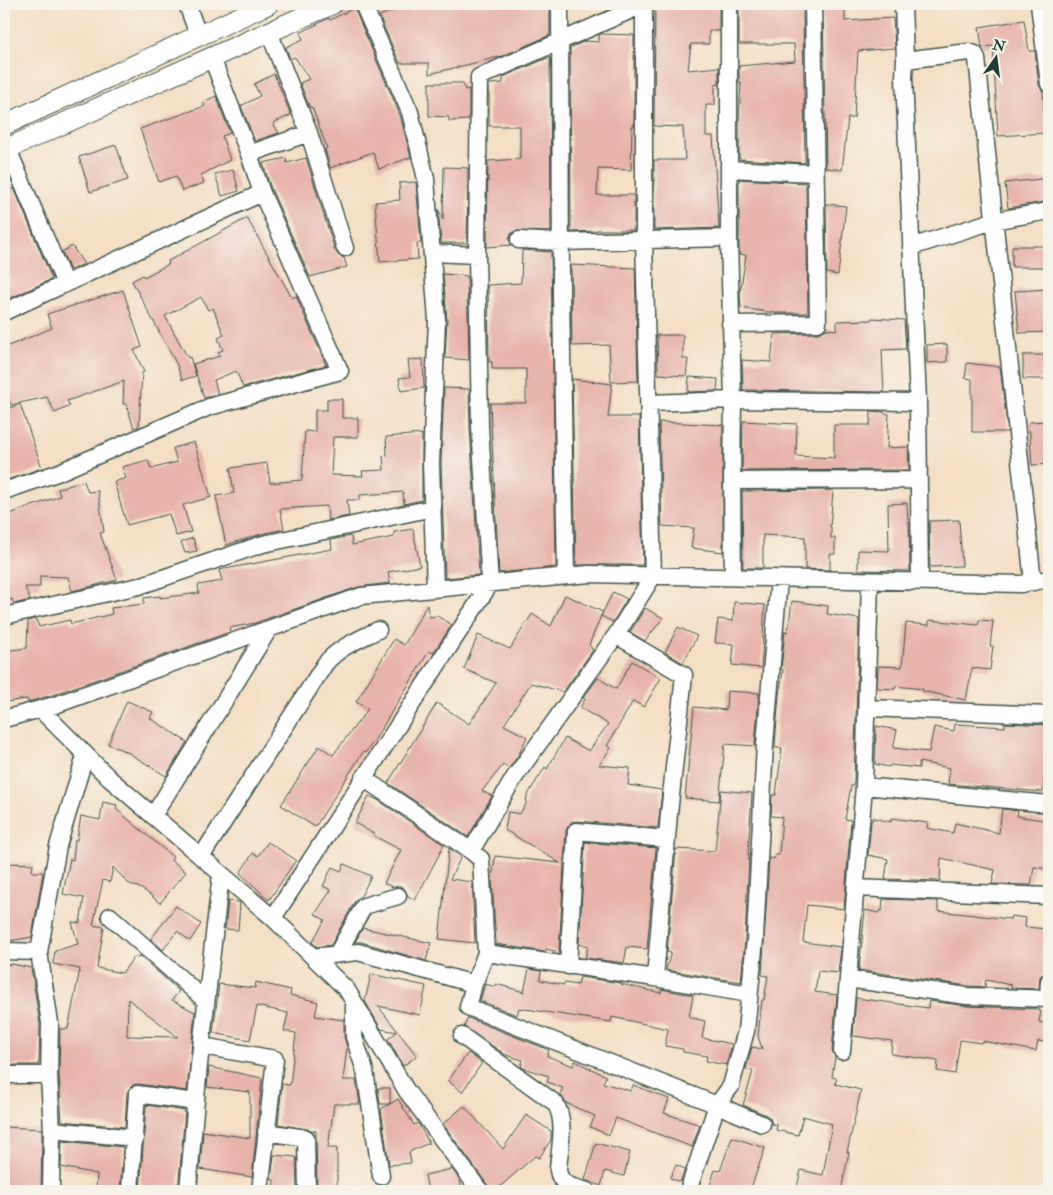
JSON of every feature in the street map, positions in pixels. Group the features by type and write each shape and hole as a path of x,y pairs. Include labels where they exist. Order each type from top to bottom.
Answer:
{"main road":[{"path":"4,125 268,4"},
{"path":"6,150 332,4"}],"street":[{"path":"188,4 198,36"},
{"path":"363,4 410,112 426,179 437,320 431,463 435,589"},
{"path":"560,4 560,242 566,576"},
{"path":"273,918 490,584 480,426 477,254 479,77 645,4 644,240 653,576 616,635 514,778 471,852"},
{"path":"729,4 729,238 733,400 733,578"},
{"path":"730,324 818,323 813,4"},
{"path":"903,4 906,60 904,77 918,402 920,582"},
{"path":"1039,4 1049,84"},
{"path":"269,32 309,133 345,248"},
{"path":"906,60 969,52 975,54 1033,582"},
{"path":"4,491 57,473 209,407 340,371 262,193 212,58"},
{"path":"249,154 309,133"},
{"path":"6,150 65,284"},
{"path":"729,169 815,172"},
{"path":"4,312 262,193"},
{"path":"911,247 993,221 1049,211"},
{"path":"519,240 560,242 729,238"},
{"path":"432,253 477,254"},
{"path":"648,403 733,400 918,402"},
{"path":"732,481 919,480"},
{"path":"4,616 139,586 263,544 432,508"},
{"path":"4,719 40,709 361,596 589,574 1021,584 1049,580"},
{"path":"688,1191 717,1105 731,1086 746,1031 755,929 765,744 779,579"},
{"path":"842,1050 864,786 870,581"},
{"path":"153,816 269,629"},
{"path":"201,857 325,664 333,654 343,647 378,630"},
{"path":"616,635 684,675 666,839 655,978"},
{"path":"867,708 1049,714"},
{"path":"40,709 85,756 273,918 346,990 406,1090 480,1191"},
{"path":"51,1191 50,1023 38,952 58,846 85,756"},
{"path":"363,778 481,859 486,953 474,984 468,1007 762,1124"},
{"path":"864,786 1049,804"},
{"path":"568,966 576,831 666,839"},
{"path":"188,1191 206,1001 221,874"},
{"path":"856,888 1049,896"},
{"path":"337,954 364,906 398,896"},
{"path":"110,916 206,1001"},
{"path":"4,951 38,952"},
{"path":"313,957 358,952 474,984"},
{"path":"486,953 750,994"},
{"path":"848,979 967,996 1048,999 1049,981"},
{"path":"354,1003 354,1037 365,1071 381,1176"},
{"path":"462,1036 555,1103 562,1119 559,1178 564,1184 587,1191"},
{"path":"202,1046 275,1058 260,1191"},
{"path":"4,1075 49,1075"},
{"path":"130,1191 137,1094 196,1102"},
{"path":"52,1130 135,1138"},
{"path":"266,1132 306,1138 307,1191"}],"building":[{"path":"412,4 550,4 550,35 503,56 429,74 429,63 400,63 379,16"},
{"path":"655,4 719,4 719,31 709,31 709,44 691,44 688,70 719,67 719,84 715,85 715,105 706,105 706,136 713,136 719,228 654,230 654,160 685,160 683,127 654,126"},
{"path":"739,4 788,4 788,7 803,9 805,163 739,159 741,82 739,82 739,66 795,61 794,44 739,44"},
{"path":"823,4 845,4 845,21 893,18 895,48 858,51 854,118 848,118 842,170 826,168"},
{"path":"354,8 400,115 411,157 379,169 373,152 330,168 325,149 327,148 312,107 310,108 300,83 309,79 295,57 290,59 286,47 303,39 300,33"},
{"path":"1024,20 1029,51 1035,51 1039,85 1043,92 1046,133 998,136 993,46 982,47 979,27"},
{"path":"599,35 634,35 634,126 632,126 631,170 598,169 597,195 634,195 634,230 571,232 570,48 585,41 599,42"},
{"path":"550,57 551,232 515,231 509,239 511,245 487,247 488,161 520,159 520,126 489,126 489,84 503,83 503,77"},
{"path":"274,74 291,115 273,123 279,133 255,141 241,106 260,96 254,84"},
{"path":"429,83 463,83 465,90 469,89 469,120 449,121 449,117 429,116"},
{"path":"216,96 230,133 222,136 230,160 201,175 204,183 182,191 176,176 159,182 140,129 205,106 203,102"},
{"path":"116,145 128,180 90,192 79,157"},
{"path":"286,158 287,163 306,158 335,251 344,258 347,267 310,277 271,189 263,163"},
{"path":"444,167 468,168 467,243 441,243 438,209 443,220"},
{"path":"233,170 239,191 222,196 215,174"},
{"path":"1049,178 1049,201 1008,208 1005,183"},
{"path":"739,179 806,183 808,313 775,313 741,308 740,294 746,255 739,254"},
{"path":"416,182 421,243 417,243 418,259 380,262 375,202 400,200 399,183"},
{"path":"14,188 52,279 4,301 4,192"},
{"path":"826,204 846,206 838,275 827,273"},
{"path":"247,218 292,298 296,296 326,365 243,387 236,371 214,380 218,394 204,398 193,364 220,356 218,352 223,350 218,338 224,335 213,308 208,310 201,297 165,316 188,358 190,357 196,376 182,380 177,365 132,281 169,264 168,261"},
{"path":"72,246 84,264 70,270 62,252"},
{"path":"1012,246 1049,246 1049,267 1012,267"},
{"path":"522,250 551,252 556,567 499,573 490,403 526,403 526,369 492,369 492,362 489,362 488,285 521,283"},
{"path":"571,265 635,268 638,381 611,382 609,345 572,346"},
{"path":"443,274 467,276 469,360 445,358 447,319"},
{"path":"1049,289 1049,332 1019,333 1015,291"},
{"path":"123,290 142,347 134,350 144,372 142,373 139,426 134,428 126,404 123,404 124,381 67,401 70,406 55,413 47,397 11,405 4,387 4,355 7,351 6,347 52,328 47,314"},
{"path":"872,318 904,320 906,349 882,350 884,392 743,390 742,360 771,362 774,334 818,333 826,329 837,330 837,321 871,320"},
{"path":"657,335 683,335 683,359 688,359 686,376 658,374"},
{"path":"947,344 947,362 927,363 927,345"},
{"path":"1023,355 1049,355 1049,379 1023,379"},
{"path":"423,359 424,388 401,391 399,378 410,377 408,360"},
{"path":"967,363 1000,367 1008,432 972,432 972,379 965,378"},
{"path":"689,377 718,379 717,391 688,392"},
{"path":"572,379 612,384 608,417 639,417 643,565 576,565"},
{"path":"444,388 469,389 479,575 445,578 441,463"},
{"path":"327,399 342,399 342,418 358,418 358,437 333,437 331,475 363,476 362,471 384,470 383,456 387,455 386,437 422,434 422,500 404,504 403,492 360,495 360,500 347,500 349,516 328,520 327,506 280,509 284,529 226,545 216,496 234,493 230,468 267,463 270,483 302,480 305,431 315,432 315,410 327,410"},
{"path":"20,404 42,468 4,481 4,410"},
{"path":"871,411 889,414 887,448 908,447 909,470 742,471 743,421 797,424 796,456 834,458 834,425 870,425"},
{"path":"1049,421 1049,464 1032,465 1029,422"},
{"path":"659,422 723,425 723,552 691,548 694,528 662,526"},
{"path":"194,442 211,497 183,505 191,532 176,536 169,514 127,525 114,482 126,478 122,467 148,460 151,469 177,462 173,448"},
{"path":"84,481 88,492 98,491 104,532 100,533 117,580 72,591 68,577 40,576 40,587 25,587 30,600 14,604 12,599 4,602 4,516 60,496 58,489"},
{"path":"833,490 830,527 831,538 835,538 835,554 830,554 830,570 805,569 805,537 763,535 763,568 743,568 742,491"},
{"path":"907,503 910,571 858,570 858,550 889,551 888,504"},
{"path":"959,520 962,566 930,567 929,521"},
{"path":"413,529 420,566 388,572 390,583 358,587 255,623 229,628 230,632 52,695 28,702 27,699 6,702 4,651 27,648 28,621 36,619 39,627 70,620 71,624 112,614 111,608 144,604 144,598 199,593 198,585 222,581 219,570 332,549 331,540 351,536 352,545 394,537 394,532"},
{"path":"193,538 197,551 185,553 181,542"},
{"path":"613,592 627,599 613,622 601,616"},
{"path":"565,595 603,612 589,645 593,650 563,692 531,683 504,725 527,737 518,756 509,768 503,765 482,791 492,796 468,837 388,783 437,703 469,724 496,683 464,669 478,635 510,649 532,614 551,626"},
{"path":"792,601 828,606 827,614 859,619 854,781 853,786 851,786 845,819 851,820 844,909 807,905 803,942 841,947 838,973 818,971 815,992 837,995 832,1050 835,1057 832,1077 837,1078 835,1084 861,1090 847,1152 849,1152 841,1191 796,1191 801,1170 823,1175 832,1124 803,1116 798,1135 776,1130 777,1125 772,1124 770,1118 743,1105 753,1071 746,1069 752,1047 762,1049 758,1036 762,1000 764,1000 768,976 762,975 769,858 774,859 775,855 779,855 782,817 771,816 772,795 776,795 782,748 775,748 775,745 785,631 788,632"},
{"path":"734,602 765,605 761,668 732,665 734,644 715,643 718,619 733,621"},
{"path":"427,605 429,617 437,616 452,625 433,653 429,651 374,741 365,753 363,752 315,827 281,805 319,746 333,755 368,709 356,702 394,639 404,645"},
{"path":"645,608 663,618 645,641 630,632"},
{"path":"929,620 978,625 979,620 993,621 990,646 993,646 990,670 972,668 966,700 922,691 923,689 895,686 895,689 877,688 878,666 902,667 906,623 929,625"},
{"path":"678,627 697,636 683,663 665,652"},
{"path":"632,661 661,678 644,707 633,701 607,746 611,748 599,765 630,768 628,785 662,790 658,828 571,822 566,830 559,952 546,949 545,952 496,944 492,879 495,856 560,863 505,830 508,812 520,814 526,804 527,796 545,767 547,769 565,738 589,751 608,724 580,708 585,699 583,698 598,678 616,689"},
{"path":"727,691 759,693 755,746 725,744 719,801 685,798 694,707 726,710"},
{"path":"127,701 153,712 150,718 187,742 166,776 129,753 108,744"},
{"path":"1005,723 1049,725 1049,779 1044,778 1043,792 948,784 950,768 919,762 919,768 890,765 889,767 875,764 876,726 897,730 893,748 929,752 934,727 954,731 955,724 1005,727"},
{"path":"721,790 752,793 741,982 666,970 671,952 667,952 676,849 715,851"},
{"path":"369,796 378,800 444,845 415,900 408,896 404,888 400,886 393,887 384,883 401,850 374,836 374,834 355,823"},
{"path":"103,802 117,805 116,809 173,857 171,860 186,872 160,903 144,890 128,883 113,867 110,882 103,880 93,925 104,927 97,968 122,973 135,956 138,958 140,956 179,991 172,1000 195,1012 187,1091 138,1084 133,1085 127,1093 125,1127 62,1121 59,1075 60,1029 68,1029 80,969 53,964 55,951 78,944 72,922 80,923 84,898 63,894 70,859 73,860 75,840 77,840 81,816 100,820","holes":["128,999 178,1037 127,1036"]},
{"path":"1002,809 1018,811 1017,816 1049,821 1049,869 1034,867 1031,885 992,884 995,870 941,858 940,881 885,879 888,859 868,855 873,818 891,822 891,818 928,823 927,828 953,833 955,823 999,833"},
{"path":"268,842 296,860 269,900 240,873 253,853 258,856"},
{"path":"585,842 656,848 647,949 627,947 624,963 585,958 588,946 579,944"},
{"path":"449,848 461,857 450,879 472,882 475,943 439,939"},
{"path":"8,863 33,864 32,872 43,872 32,937 4,941 4,880 7,881"},
{"path":"344,864 371,876 331,945 317,947 312,942 325,920 315,914 331,890 323,886 332,867 341,871"},
{"path":"883,899 938,901 938,911 1010,919 1011,916 1026,918 1025,927 1048,929 1046,959 1049,959 1046,972 1040,976 1039,989 1011,988 1011,985 986,980 985,987 968,986 859,970 865,910 879,913 882,911"},
{"path":"228,901 240,903 238,930 225,929"},
{"path":"176,906 201,924 190,941 177,931 163,950 151,939"},
{"path":"363,928 431,943 426,961 361,942 355,942"},
{"path":"12,964 31,968 40,1024 38,1065 4,1065 4,966"},
{"path":"529,969 541,971 540,980 564,985 564,983 578,985 580,977 621,983 661,993 661,989 693,995 689,1017 705,1021 702,1038 732,1044 726,1065 706,1061 707,1056 683,1052 683,1049 665,1046 668,1029 612,1017 611,1022 519,1008 517,1015 480,1001 485,984 496,987 496,984 524,992"},
{"path":"371,974 426,986 420,1015 378,1006 417,1056 403,1066 388,1039 397,1032 381,1029 365,1001"},
{"path":"256,982 291,990 290,995 318,1002 315,1016 344,1020 344,1037 347,1047 343,1080 356,1080 360,1104 334,1104 328,1148 337,1148 337,1191 317,1191 316,1131 278,1124 282,1084 290,1085 296,1033 284,1031 288,1013 257,1006 250,1040 213,1033 219,984 255,988"},
{"path":"856,998 928,1008 929,1001 967,1006 1039,1009 1041,1011 1039,1022 1049,1024 1049,1043 1038,1041 1036,1051 982,1041 981,1043 960,1040 955,1074 937,1071 938,1061 891,1054 892,1041 853,1036"},
{"path":"468,1018 549,1050 547,1056 573,1066 575,1061 606,1076 603,1083 631,1091 633,1085 669,1099 664,1113 700,1125 692,1147 616,1118 609,1135 590,1127 595,1116 566,1103 560,1094 563,1088 547,1082 549,1076 523,1068 521,1066 523,1060 506,1055 464,1027"},
{"path":"468,1053 482,1063 462,1092 448,1081"},
{"path":"209,1067 262,1078 252,1177 200,1169 203,1131 250,1138 250,1092 207,1087"},
{"path":"378,1088 390,1088 390,1104 380,1104"},
{"path":"398,1099 414,1125 418,1123 429,1143 409,1152 411,1163 389,1165 381,1109"},
{"path":"146,1105 185,1111 178,1191 140,1191"},
{"path":"464,1106 503,1149 526,1115 551,1131 551,1140 539,1158 535,1156 495,1191 492,1191 443,1124"},
{"path":"4,1127 42,1129 41,1191 4,1191"},
{"path":"732,1137 765,1148 750,1191 708,1191 715,1170 720,1171"},
{"path":"62,1141 123,1147 120,1191 96,1191 97,1174 61,1167"},
{"path":"596,1143 630,1152 624,1176 605,1171 601,1186 585,1180"},
{"path":"274,1155 296,1157 297,1191 273,1191 274,1180 271,1179"},
{"path":"676,1165 685,1169 680,1182 670,1178"},
{"path":"452,1169 460,1180 462,1191 428,1191 425,1175"}]}
